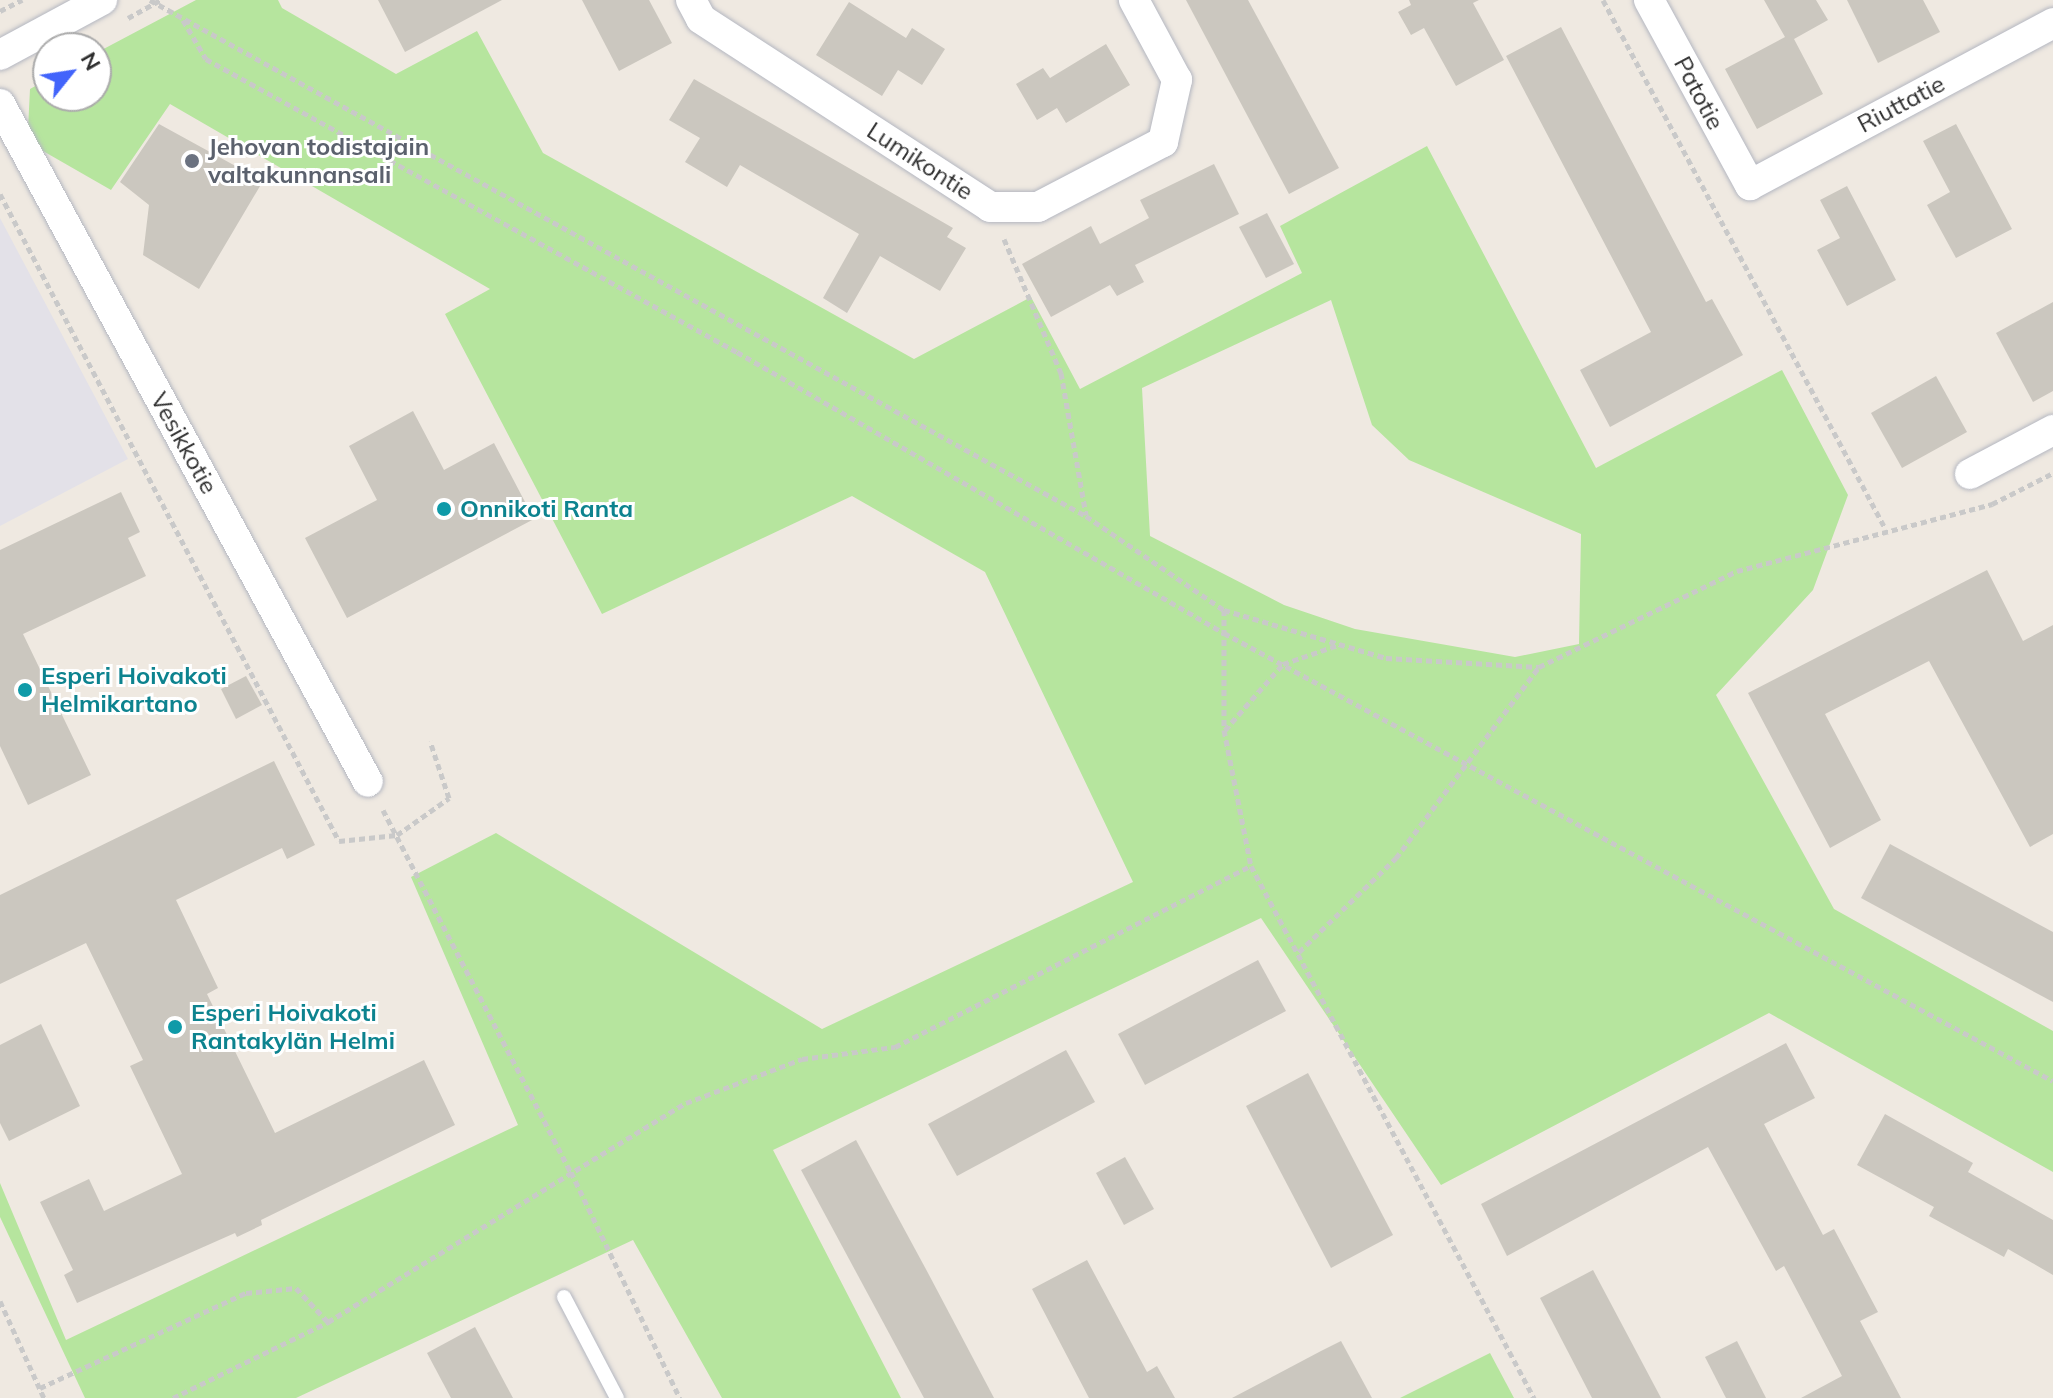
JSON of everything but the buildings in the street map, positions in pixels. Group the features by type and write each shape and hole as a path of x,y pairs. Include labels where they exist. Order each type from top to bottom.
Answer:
{"street":[{"path":"0,55 102,0"},
{"name":"Lumikontie","path":"691,0 701,19 990,207 1038,207 1163,142 1177,80 1134,0"},
{"name":"Patotie","path":"1649,0 1750,185"},
{"name":"Riuttatie","path":"1750,185 2053,23"},
{"name":"Vesikkotie","path":"0,104 368,782"},
{"path":"1970,474 2053,430"}],"lane":[{"path":"564,1297 617,1398"}],"path":[{"path":"0,11 22,0"},
{"path":"150,0 1086,516 1224,610 1386,658 1539,667"},
{"path":"1603,0 1885,528"},
{"path":"183,20 206,59 737,352 1224,633 1469,762 2053,1081"},
{"path":"990,207 1061,373 1086,516"},
{"path":"1299,952 1396,858 1539,667 1737,571 1885,528 1992,504 2053,473"},
{"path":"1224,610 1224,730 1251,866 1534,1398"},
{"path":"1224,730 1283,664 1339,644"},
{"path":"368,782 571,1172 680,1398"},
{"path":"173,1398 328,1322 686,1103 802,1059 895,1047 1251,866"},
{"path":"40,1388 246,1293 296,1288 328,1322"},
{"path":"0,1301 44,1398"}],"shaded area":[{"path":"0,218 128,459 0,526"}],"green space":[{"path":"196,0 278,0 282,8 396,74 477,31 543,153 914,359 1031,297 1080,389 1302,273 1280,226 1427,146 1596,468 1782,370 1848,495 1813,590 1716,695 1834,909 2053,1031 2053,1172 1769,1013 1441,1185 1261,918 773,1150 901,1398 722,1398 633,1240 296,1398 85,1398 0,1217 0,1183 66,1340 518,1125 411,877 496,833 822,1029 1133,882 985,572 852,496 602,614 445,314 490,289 170,104 111,190 43,151 28,129 30,89 32,112 112,112 112,45","holes":["1331,300 1372,425 1409,460 1581,534 1579,644 1515,657 1355,629 1284,605 1150,536 1142,388"]},
{"path":"1490,1353 1514,1398 1400,1398"}],"place":[{"name":"Jehovan todistajain valtakunnansali","path":"192,161"},
{"name":"Onnikoti Ranta","path":"444,509"},
{"name":"Esperi Hoivakoti Helmikartano","path":"25,690"},
{"name":"Esperi Hoivakoti Rantakylän Helmi","path":"175,1027"}]}
